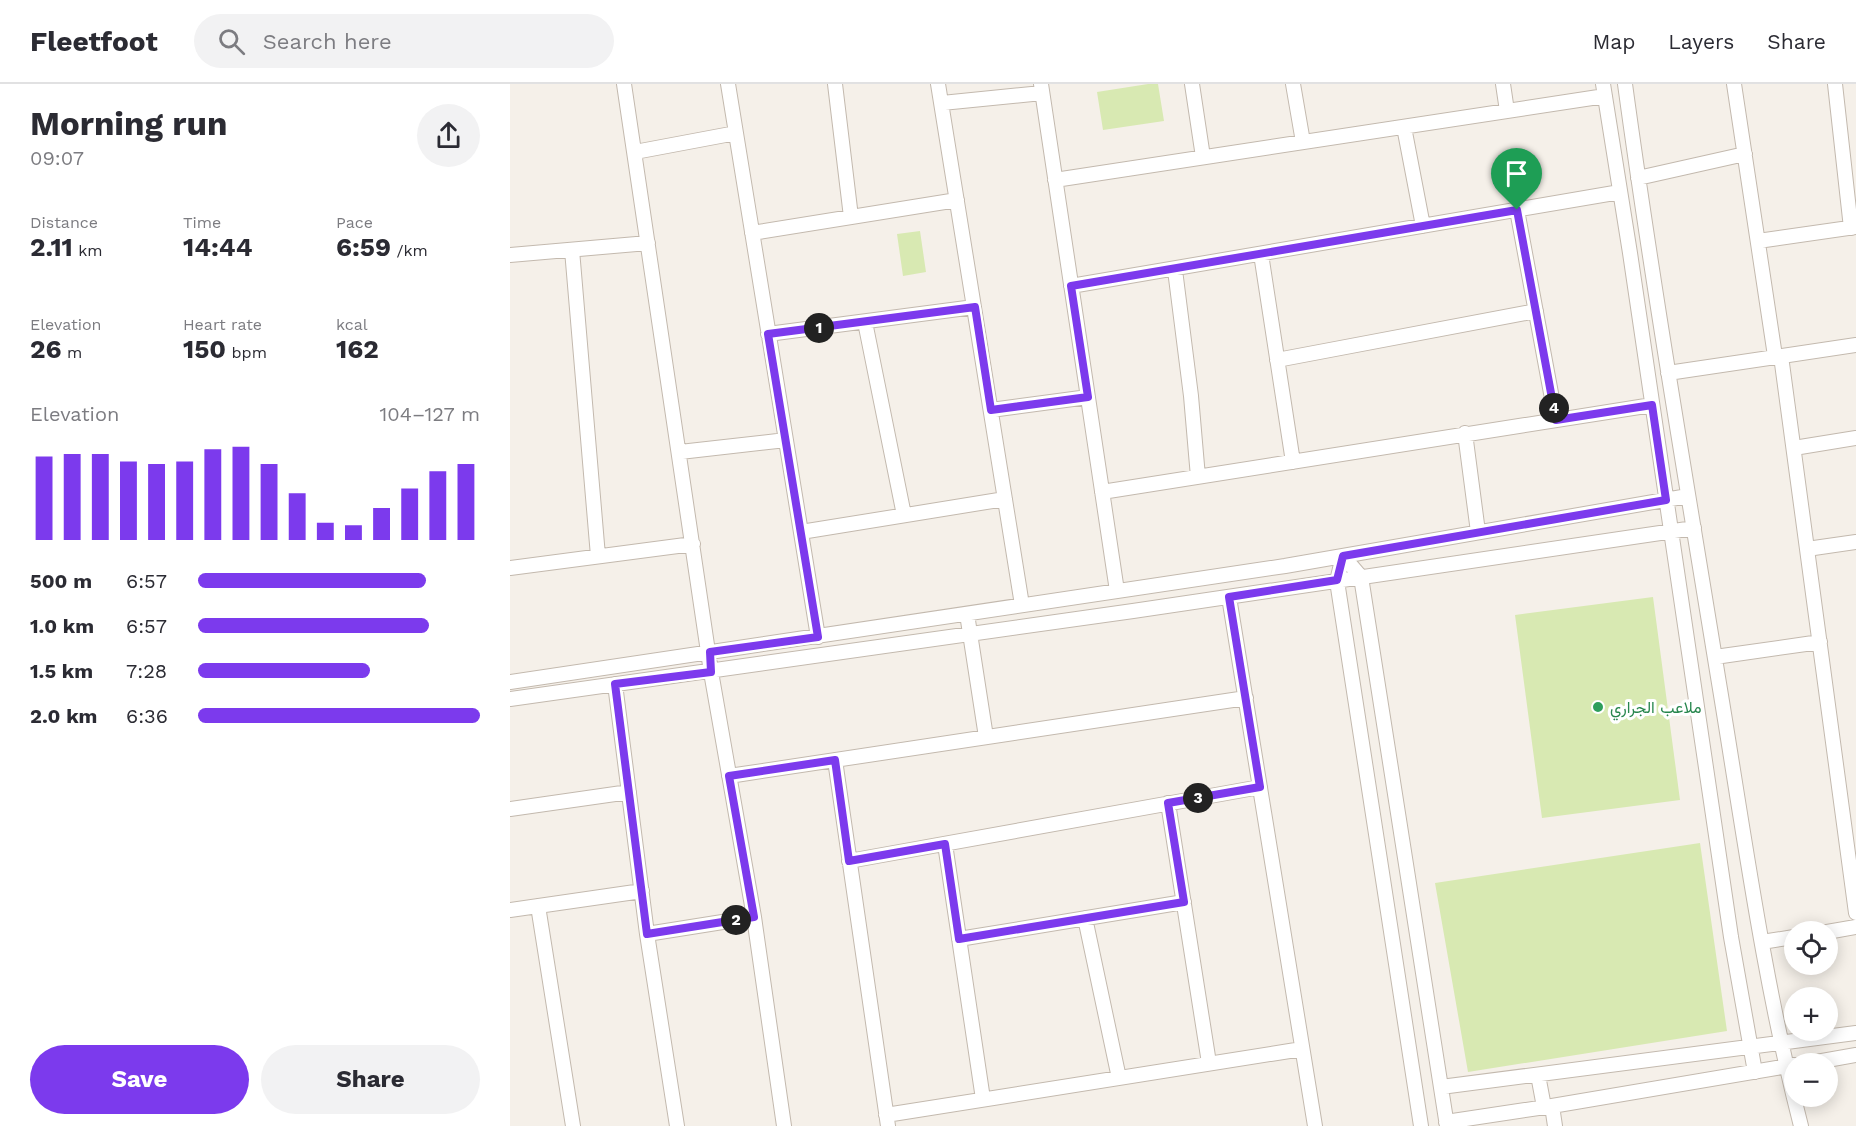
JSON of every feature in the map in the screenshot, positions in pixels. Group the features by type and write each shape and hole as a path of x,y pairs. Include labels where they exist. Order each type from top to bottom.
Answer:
{"street":[{"path":"624,84 710,652 711,672 754,917 784,1126"},
{"path":"728,84 818,637"},
{"path":"835,84 851,217"},
{"path":"939,84 1022,605"},
{"path":"1191,84 1203,158"},
{"path":"1293,84 1303,142"},
{"path":"1503,84 1508,111"},
{"path":"1625,84 1668,373 1761,942 1785,1053"},
{"path":"1734,84 1758,241 1794,448 1820,642 1851,839 1856,913"},
{"path":"1758,241 1854,227 1835,84"},
{"path":"942,103 1042,88 1117,591"},
{"path":"1055,180 1508,111 1604,90 1731,937 1755,1072"},
{"path":"1404,127 1423,226"},
{"path":"635,152 735,133"},
{"path":"1638,178 1745,154"},
{"path":"1071,286 1620,192"},
{"path":"752,233 957,200"},
{"path":"1517,210 1556,420"},
{"path":"510,255 648,243"},
{"path":"572,250 598,556"},
{"path":"1261,254 1293,462"},
{"path":"1175,270 1191,396 1198,477"},
{"path":"768,334 975,307"},
{"path":"1277,360 1536,312"},
{"path":"865,322 904,515"},
{"path":"1668,373 1856,345"},
{"path":"991,410 1088,397"},
{"path":"1102,492 1652,405"},
{"path":"1465,434 1478,532"},
{"path":"1794,448 1856,438"},
{"path":"680,452 786,440"},
{"path":"510,682 1343,556 1688,496"},
{"path":"801,532 1005,499"},
{"path":"510,699 711,672 1694,528"},
{"path":"1807,549 1856,542"},
{"path":"510,568 693,544"},
{"path":"1343,556 1361,577 1447,1124 1784,1067"},
{"path":"1343,556 1337,580 1422,1126"},
{"path":"1229,597 1315,1126"},
{"path":"967,614 986,737"},
{"path":"1715,657 1820,642"},
{"path":"615,684 647,934 677,1126"},
{"path":"729,776 1246,698"},
{"path":"835,760 887,1120 983,1099 1302,1049"},
{"path":"849,861 1260,787"},
{"path":"510,809 629,792"},
{"path":"1168,803 1209,1063"},
{"path":"945,844 983,1099"},
{"path":"510,910 642,891"},
{"path":"959,939 1184,902"},
{"path":"538,906 573,1126"},
{"path":"647,934 754,917"},
{"path":"1085,918 1119,1078"},
{"path":"1838,930 1856,927"},
{"path":"1761,942 1784,939"},
{"path":"1441,1087 1856,1032"},
{"path":"1838,1058 1856,1055"},
{"path":"1538,1075 1555,1126"},
{"path":"1798,1107 1802,1126"}],"green space":[{"path":"1158,84 1164,121 1103,130 1097,92"},
{"path":"920,231 926,272 903,276 897,234"},
{"name":"ملاعب الجراري","path":"1653,597 1680,800 1542,818 1515,615"},
{"path":"1700,843 1727,1031 1468,1072 1435,883"}],"place":[{"name":"ملاعب الجراري","path":"1598,707"}],"route":[{"path":"1517,210 1556,420 1652,405 1666,500 1343,556 1337,580 1229,597 1260,787 1168,803 1184,902 959,939 945,844 849,861 835,760 729,776 754,917 647,934 615,684 711,672 710,652 818,637 768,334 975,307 991,410 1088,397 1071,286 1517,210"}]}
